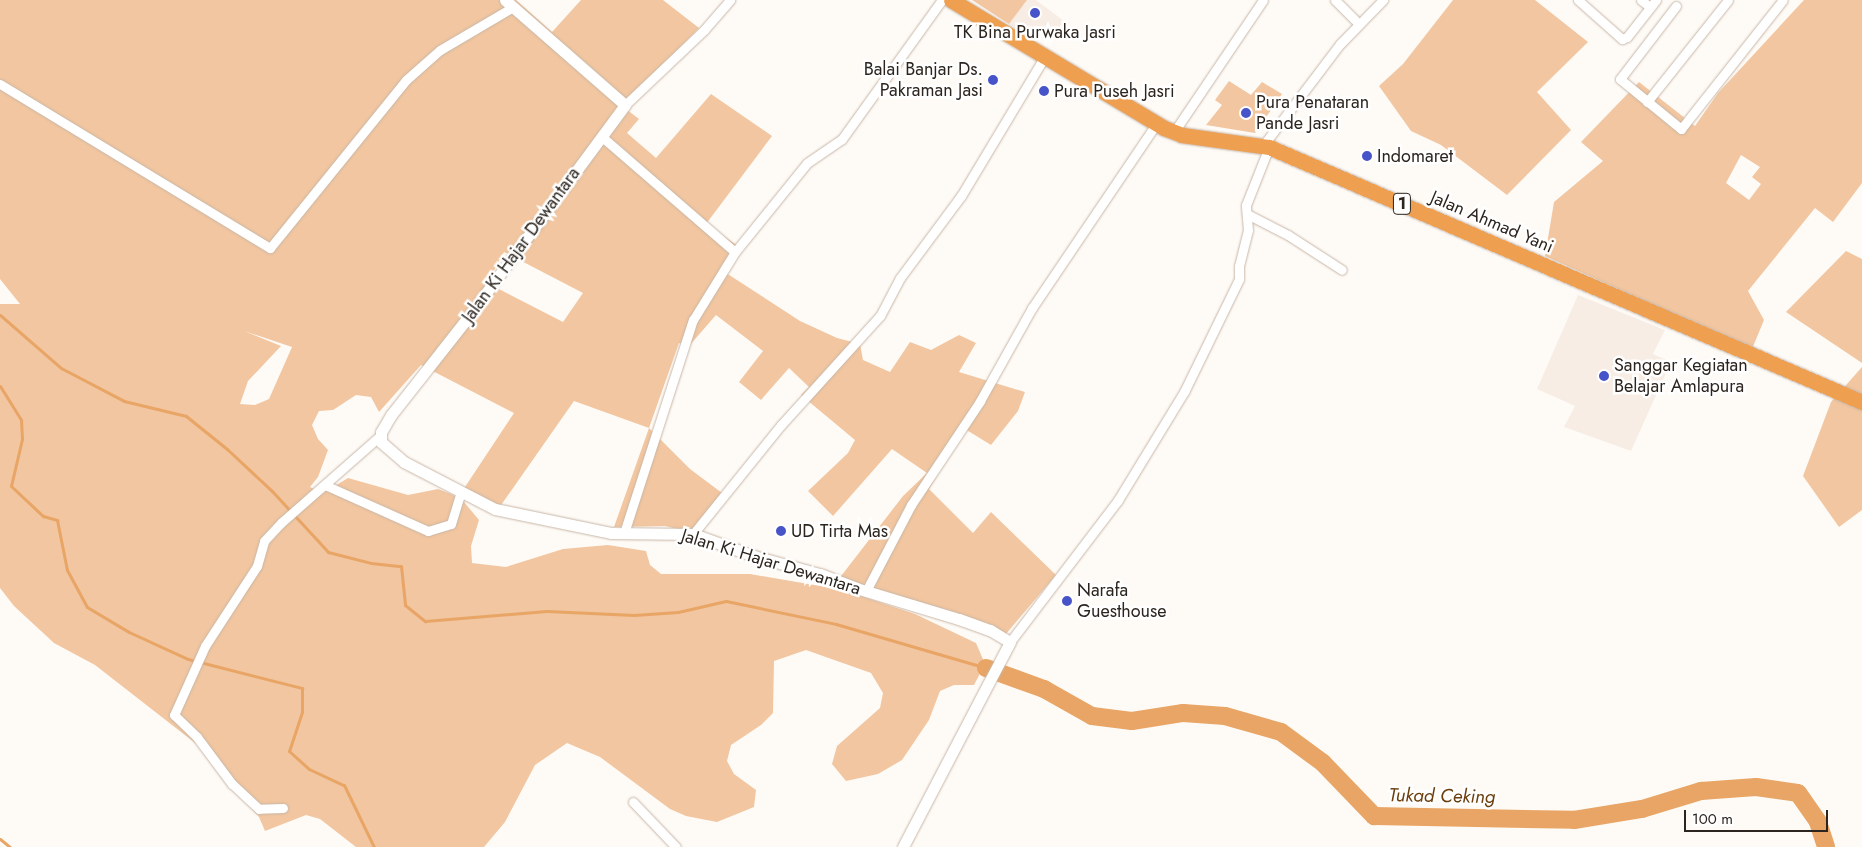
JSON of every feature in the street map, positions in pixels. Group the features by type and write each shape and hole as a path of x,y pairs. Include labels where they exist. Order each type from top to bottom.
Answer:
{"highway":[{"name":"Jalan Ahmad Yani","path":"950,0 1156,124 1174,132 1266,147 1862,402"}],"street":[{"path":"0,84 270,248 406,80 440,50 509,4 625,105 704,30 730,0"},
{"path":"624,533 694,320 735,252 807,164 842,139 942,0"},
{"path":"1174,132 1263,0"},
{"path":"1335,0 1360,24"},
{"path":"903,847 1010,642 1118,500 1184,392 1239,279 1239,266 1248,230 1246,205 1266,147 1340,44 1383,0"},
{"path":"1578,0 1622,39 1653,4 1642,0"},
{"path":"1647,102 1728,0"},
{"path":"1676,6 1620,80 1681,129 1783,0"},
{"path":"693,534 781,425 880,316 900,278 961,196 1045,56"},
{"name":"Jalan Ki Hajar Dewantara","path":"625,105 465,321 390,415 380,436 381,442 397,457 480,503 508,513 624,533 672,532 693,534 866,591 959,619 990,630 1010,642"},
{"path":"866,591 927,478 1002,364 1041,294 1156,124"},
{"path":"601,136 735,252"},
{"path":"1247,214 1288,235 1342,270"},
{"path":"283,808 259,809 232,784 197,737 174,715 206,646 257,566 264,541 282,522 380,436"},
{"path":"325,485 428,530 451,524 461,492"},
{"path":"633,802 676,847"}],"shaded area":[{"path":"0,0 516,0 552,32 581,0 663,0 699,28 622,106 639,119 627,133 656,158 711,94 772,136 706,224 741,248 723,271 800,321 837,338 860,344 863,360 890,372 910,342 931,350 959,335 976,343 959,372 1025,392 1018,411 991,445 965,429 929,489 973,533 991,512 1056,575 1005,635 838,580 903,496 927,473 892,449 833,516 808,491 848,453 855,440 801,395 809,387 789,368 761,400 739,382 763,351 716,315 689,346 679,343 649,428 574,401 499,508 463,490 514,413 421,365 379,412 371,397 356,395 333,410 319,411 312,425 318,439 328,450 318,477 310,487 323,493 348,478 408,495 438,489 451,494 464,502 479,520 471,546 472,563 506,567 563,549 608,545 646,551 650,565 661,574 750,574 843,590 915,614 976,643 985,664 974,685 954,685 940,691 929,720 902,760 878,774 846,781 832,764 837,746 880,708 883,693 871,673 806,650 774,661 773,713 761,725 731,745 727,761 734,774 756,790 754,807 717,822 686,816 670,809 600,757 567,743 535,765 505,822 484,847 356,847 320,819 306,815 265,831 259,817 199,746 95,665 54,643 14,606 0,588 0,304 20,304 0,279","holes":["504,252 583,293 563,322 487,283","244,331 292,347 269,399 255,405 240,404 248,381 281,346"]},
{"path":"972,0 1027,0 1009,24"},
{"name":"TK Bina Purwaka Jasri","path":"1027,0 1036,0 1064,21 1051,39 1039,31 1032,39 1009,24"},
{"path":"1453,0 1535,0 1588,42 1537,92 1571,130 1507,195 1441,145 1411,131 1379,86 1403,64"},
{"path":"1804,0 1862,0 1862,183 1833,222 1815,208 1748,291 1764,320 1752,349 1545,256 1554,202 1603,161 1581,142 1639,82 1695,126 1718,93","holes":["1741,155 1760,167 1752,177 1761,184 1749,200 1726,183"]},
{"path":"1229,81 1251,95 1262,82 1282,94 1255,133 1206,125 1222,105 1215,100"},
{"path":"1846,251 1862,259 1862,363 1786,312"},
{"name":"Sanggar Kegiatan Belajar Amlapura","path":"1578,295 1665,330 1653,354 1671,362 1631,451 1564,427 1575,406 1537,389"},
{"path":"1862,367 1862,510 1839,527 1803,476 1831,402"},
{"path":"649,428 690,469 726,496 695,533 665,526 614,527"}],"waterway":[{"path":"0,315 61,368 124,401 186,416 227,449 272,491 328,552 371,563 401,566 405,605 425,621 547,611 634,615 678,612 726,601 836,624 986,668"},
{"path":"0,386 21,420 22,439 11,486 43,516 57,520 67,570 87,607 129,632 188,659 302,688 302,712 289,751 309,769 344,785 374,847"},
{"name":"Tukad Ceking","path":"986,668 1044,689 1092,716 1132,721 1183,713 1225,716 1281,732 1323,763 1374,816 1574,820 1642,809 1701,791 1756,787 1798,793 1818,822 1826,847"},
{"path":"0,839 10,847"}],"place":[{"name":"TK Bina Purwaka Jasri","path":"1035,13"},
{"name":"Balai Banjar Ds. Pakraman Jasi","path":"993,80"},
{"name":"Pura Puseh Jasri","path":"1044,91"},
{"name":"Pura Penataran Pande Jasri","path":"1246,113"},
{"name":"Indomaret","path":"1367,156"},
{"name":"Sanggar Kegiatan Belajar Amlapura","path":"1604,376"},
{"name":"UD Tirta Mas","path":"781,531"},
{"name":"Narafa Guesthouse","path":"1067,601"}]}
